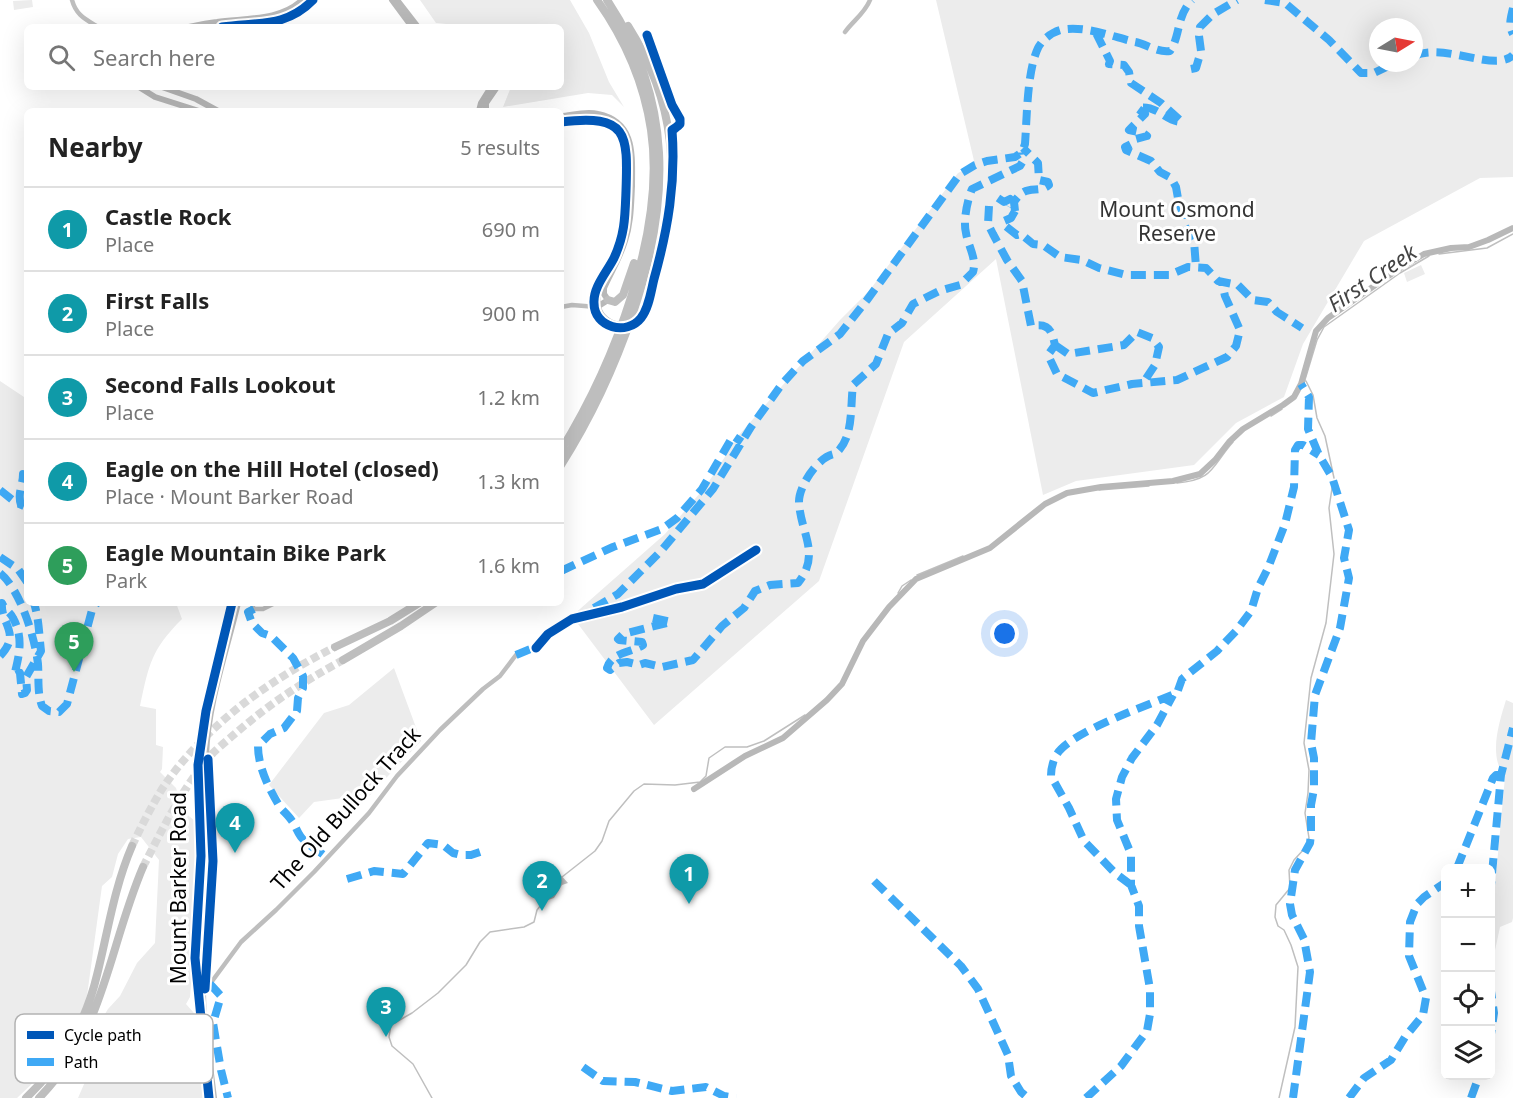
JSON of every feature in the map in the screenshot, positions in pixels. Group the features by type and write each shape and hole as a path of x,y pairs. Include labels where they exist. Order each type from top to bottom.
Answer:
{"highway":[{"path":"564,460 597,401 622,332 622,320 638,269 650,216 653,174 651,131 645,100 616,30 597,0"},
{"path":"595,307 604,320 618,326 633,322 642,312 660,251 669,206 672,174 668,125 655,78 640,45 618,9 608,0"},
{"path":"564,444 632,316 655,233 660,190 660,148 653,106 641,64 623,25 608,0"},
{"path":"608,300 615,302 623,295 639,248 646,209 651,131"},
{"path":"335,647 380,626 413,606"},
{"path":"343,660 431,606"},
{"path":"85,1014 97,976 117,885 132,846"},
{"path":"94,1014 102,995 126,912 143,867"},
{"path":"26,1098 41,1083"},
{"path":"39,1098 52,1083"}],"main road":[{"path":"204,24 270,16 288,10 302,0"},
{"path":"232,24 284,17 295,12 309,0"},
{"path":"392,0 410,24"},
{"path":"398,0 416,24"},
{"path":"144,90 155,97 190,108"},
{"path":"170,90 212,108"},
{"path":"480,108 489,90"},
{"path":"486,108 486,103 495,90"},
{"path":"564,117 591,113 606,116 621,126 631,144 630,218 621,254 604,288 604,294 608,300 595,307"},
{"path":"564,117 591,115 604,118 619,128 628,145 630,160 626,230 615,262 598,292 595,307"},
{"path":"694,789 746,756 783,738 832,695 842,684 863,641 889,607 916,579 990,548 1045,504 1067,493 1101,487 1173,481 1200,474 1243,429 1294,397 1301,384 1316,331 1328,318 1396,270 1424,254 1469,247 1513,228"},
{"name":"Mount Barker Road","path":"200,987 211,843 203,750 206,711 231,606"},
{"name":"Mount Barker Road","path":"203,1014 195,939 201,874 197,786 203,750 236,606"},
{"path":"201,874 210,874"},
{"name":"Mount Barker Road","path":"210,1083 212,1098"}],"street":[{"path":"72,0 74,9 80,17 93,24"},
{"path":"845,32 867,8 870,0"},
{"path":"564,307 572,305 595,307"},
{"path":"252,606 254,609 260,610 269,606"},
{"name":"The Old Bullock Track","path":"200,987 210,984 241,942 276,910 349,835 397,776 440,730 500,676 516,655"}],"green space":[{"path":"32,0 33,7 14,10 13,1"},
{"path":"420,0 570,0 589,33 609,82 624,107 612,95 588,93 503,107 510,90 564,90 564,24 436,23"},
{"name":"Mount Osmond Reserve","path":"936,0 1513,0 1513,177 1480,178 1364,241 1303,344 1284,397 1236,423 1194,465 1076,481 1043,495 996,259 904,342 819,581 654,725 572,616 665,534 706,486 739,435 840,320 869,291 958,173 975,165"},
{"path":"1421,265 1425,274 1407,282 1404,273"},
{"path":"0,381 24,397 24,606 177,606 182,619 157,649 149,668 140,706 156,709 156,745 163,747 160,772 176,788 184,812 195,821 201,842 194,931 188,945 192,969 190,997 186,1004 195,1014 105,1014 120,996 137,963 155,943 159,860 141,837 128,839 118,854 112,877 102,886 86,1003 80,1014 15,1014 15,1083 33,1083 17,1098 0,1098"},
{"path":"394,668 421,741 356,810 343,798 314,802 299,818 269,785 324,713 349,705"},
{"path":"1506,700 1513,703 1513,918 1512,922 1500,927 1495,950 1495,886 1505,777 1500,769 1496,749 1500,719"},
{"path":"85,1083 207,1083 209,1098 78,1098"}],"shaded area":[{"path":"558,872 568,883 562,885 554,898 545,901 542,897 544,889"}],"waterway":[{"name":"First Creek","path":"1439,254 1487,248 1513,234"},
{"name":"First Creek","path":"1304,383 1317,340 1324,327 1400,273 1429,256"},
{"path":"1306,381 1313,395 1317,418 1325,436 1334,478"},
{"name":"First Creek","path":"1271,416 1282,409"},
{"name":"First Creek","path":"1177,483 1198,479 1211,471 1233,442"},
{"path":"1279,1098 1295,1027 1298,967 1284,930 1278,926 1275,917 1276,905 1290,888 1289,870 1294,860 1305,848 1309,838 1305,813 1309,770 1304,743 1311,678 1326,623 1334,554 1329,508 1333,482"},
{"name":"First Creek","path":"1099,490 1149,486"},
{"name":"First Creek","path":"917,575 963,556"},
{"name":"First Creek","path":"898,593 902,586 911,580"},
{"name":"First Creek","path":"562,877 595,851 602,841 609,821 634,791 644,784 675,785 700,782 706,776 709,758 725,747 747,747 764,741 805,715"},
{"name":"First Creek","path":"432,1098 413,1064 392,1046 389,1037 391,1025 412,1013 438,993 466,965 480,942 490,932 524,927 534,922 537,910 545,900"}],"tunnel":[{"path":"132,846 162,789 197,745 262,690 335,647"},
{"path":"143,867 183,793 213,753 275,702 343,660"}],"marked path":[{"path":"594,608 618,594 661,551 713,489 751,427 782,384 803,361 840,334 960,174 975,165 1015,157 1022,152 1025,144 1028,94 1034,58 1043,41 1063,29 1084,29 1157,50 1170,51 1176,39 1183,12 1192,0"},
{"path":"1191,69 1196,68 1201,51 1200,27 1213,14 1237,0"},
{"path":"1265,0 1285,3 1329,40 1361,73 1376,72"},
{"path":"1513,8 1510,24 1513,34"},
{"path":"1096,33 1110,61 1109,64 1124,65 1129,72 1131,83 1161,103 1182,122 1150,108 1137,108 1145,114 1129,130 1147,136 1136,139 1125,147 1126,150 1151,161 1160,172 1171,178 1184,215 1184,225 1194,241 1196,267"},
{"path":"1423,54 1440,52 1495,61 1505,60 1513,55"},
{"path":"1015,211 1014,202 1023,192 1045,188 1049,185 1048,182 1039,180 1038,163 1023,148"},
{"path":"653,618 671,622 623,634 619,640 642,642 643,645 617,656 607,668 610,670 619,663 627,662 662,667 693,660 722,626 744,608 755,591 770,585 798,583 805,573 809,553 800,514 800,496 810,473 822,460 835,454 845,440 850,422 853,385 876,364 888,334 902,323 913,304 939,291 960,285 973,272 973,257 965,228 967,205 972,189 1020,166 1023,161 1022,152"},
{"path":"998,198 1004,202 1010,199 1012,202 1009,207"},
{"path":"989,206 988,224 1007,260 1022,281 1031,326 1045,326 1052,334 1055,345 1048,355 1057,374 1093,393 1132,384 1177,380 1227,357 1236,346 1240,330 1225,296 1222,283"},
{"path":"1015,211 1011,218 1003,224 1017,235 1021,234 1033,244 1043,245 1060,257 1082,260 1099,268 1126,275 1169,275 1188,267 1206,268 1218,281 1238,285 1253,300 1268,302 1277,312 1302,328"},
{"path":"1055,345 1068,354 1124,345 1137,332 1152,338 1159,347 1155,365 1143,383"},
{"path":"1293,1098 1310,972 1304,939 1292,915 1290,904 1295,870 1310,843 1311,805 1314,789 1314,758 1311,743 1315,695 1340,628 1349,578 1344,558 1349,530 1332,477 1308,429 1309,397 1301,384"},
{"path":"564,570 613,547 662,529 677,518 702,489 733,436 742,442"},
{"path":"1131,885 1115,873 1084,841 1051,776 1054,759 1065,745 1078,736 1177,693 1182,679 1217,651 1236,631 1251,611 1258,588 1285,524 1294,487 1295,450 1298,445 1303,445 1319,455"},
{"path":"21,505 23,474 24,477"},
{"path":"0,490 24,506"},
{"path":"0,557 18,569 24,578"},
{"path":"0,573 14,590 30,628 38,664 40,701 42,706 49,711 59,712 67,704 95,606"},
{"path":"0,656 6,648 10,635 2,603 16,625 19,654 14,676 20,673 22,694 25,693 27,690 26,677 41,651 35,606"},
{"path":"254,609 248,612 252,623 262,633 271,636 293,658 303,676 303,688 298,698 297,711 284,728 270,734 258,746 262,770 280,807 291,819 301,837 327,858"},
{"path":"516,655 540,645"},
{"path":"1086,1098 1121,1066 1147,1031 1150,989 1139,926 1139,906 1131,885 1131,854 1117,820 1116,799 1122,777 1132,758 1157,725 1173,695"},
{"path":"1493,864 1501,775 1513,728"},
{"path":"1459,864 1493,778 1501,775"},
{"path":"347,879 374,871 403,874 428,843 443,845 453,853 461,855 480,852"},
{"path":"874,881 961,966 978,989 1008,1055 1011,1076 1021,1092 1028,1098"},
{"path":"1349,1098 1364,1078 1391,1060 1405,1037 1423,1015 1426,998 1409,956 1410,922 1417,904 1441,885"},
{"path":"210,984 221,996 213,1023 228,1098"},
{"path":"583,1067 603,1081 635,1082 672,1091 706,1087 724,1096 736,1098"},
{"path":"1471,1098 1478,1080"}],"cycle path":[{"path":"259,24 282,20 303,9 313,0"},
{"path":"647,35 672,105 680,119 680,124 673,130"},
{"path":"564,122 600,121 612,125 624,142 627,171 622,233 618,249 594,297 595,312 599,318 612,327 620,328 635,324 641,318 649,299 670,205 673,168 672,130 678,126"},
{"path":"536,648 548,634 572,619 622,607 676,589 703,584 756,550"},
{"path":"201,1014 195,958 201,856 198,765 206,711 231,606"},
{"path":"205,989 213,861 208,759"},
{"path":"208,1083 209,1098"}],"place":[{"name":"Eagle Mountain Bike Park","path":"74,672"},
{"name":"Eagle on the Hill Hotel (closed)","path":"235,853"},
{"name":"Castle Rock","path":"689,904"},
{"name":"First Falls","path":"542,911"},
{"name":"Second Falls Lookout","path":"386,1037"}]}
